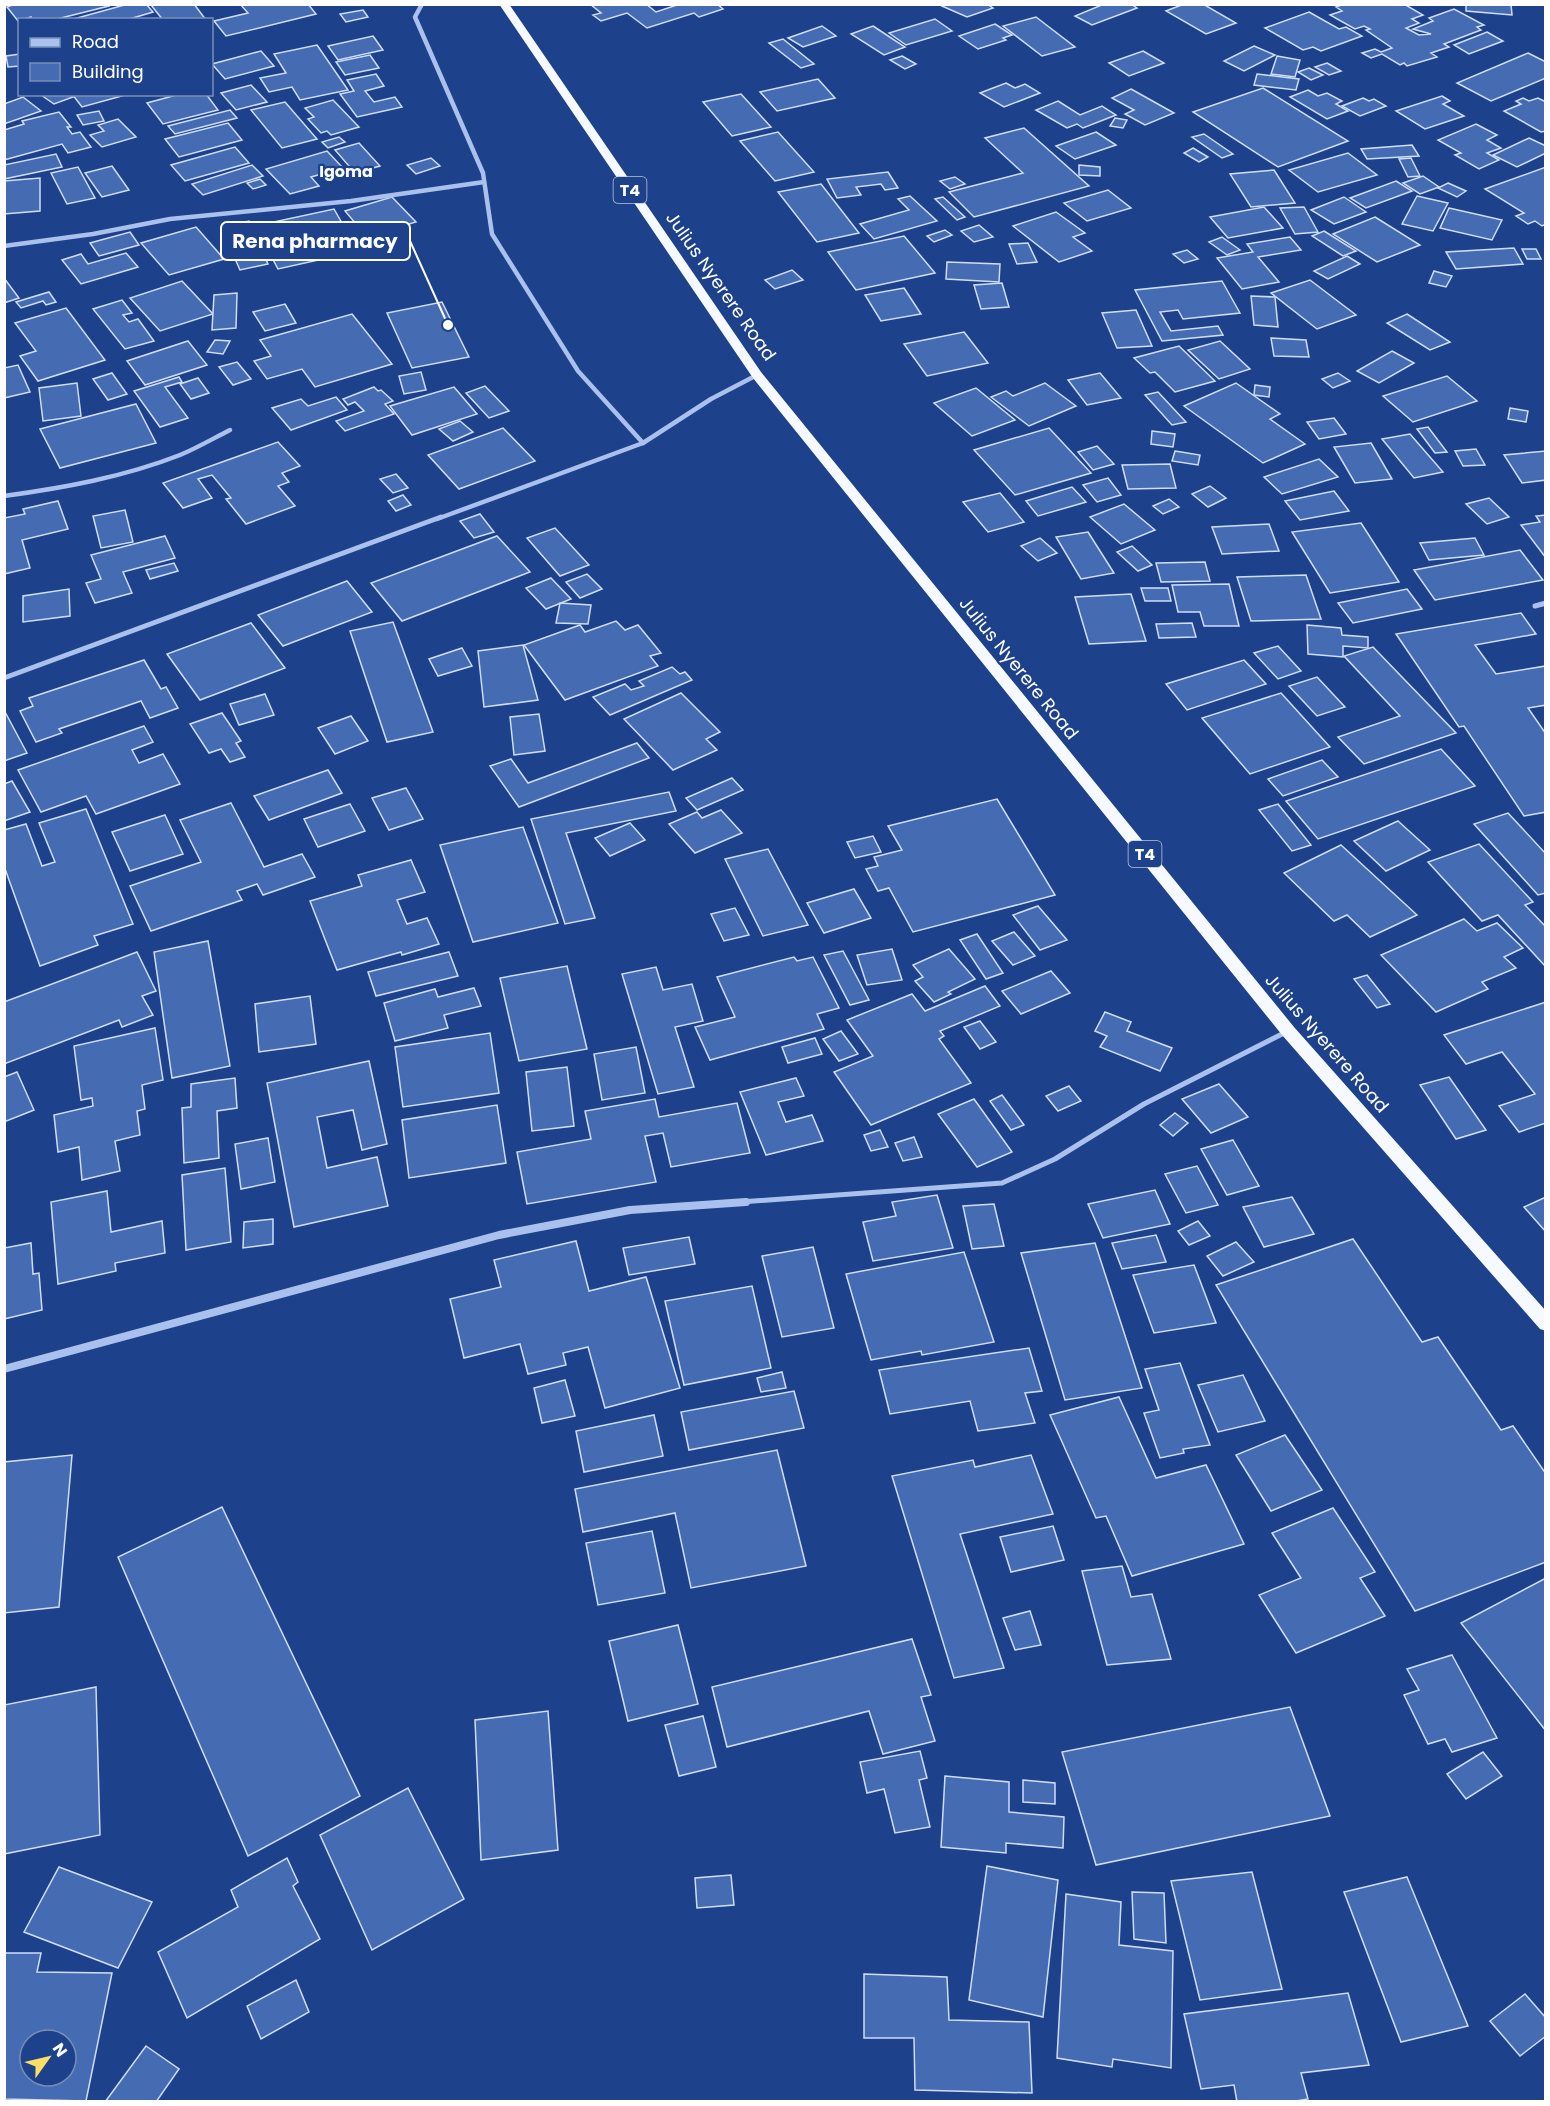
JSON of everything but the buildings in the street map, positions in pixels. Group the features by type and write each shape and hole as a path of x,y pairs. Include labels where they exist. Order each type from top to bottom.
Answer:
{"highway":[{"name":"Julius Nyerere Road","path":"504,4 757,375 1288,1031 1545,1324"}],"street":[{"path":"422,4 415,17 483,173 492,234 578,371 643,443"},
{"path":"4,246 93,234 170,219 351,201 484,182"},
{"path":"4,678 643,443 711,399 757,375"},
{"path":"4,496 63,488 122,473 181,454 230,430"},
{"path":"1535,606 1545,603"},
{"path":"4,1369 499,1235 630,1209 1002,1183 1055,1159 1144,1104 1288,1031"}],"place":[{"name":"Rena pharmacy","path":"448,325"}],"district":[{"name":"Igoma","path":"346,171"}]}
